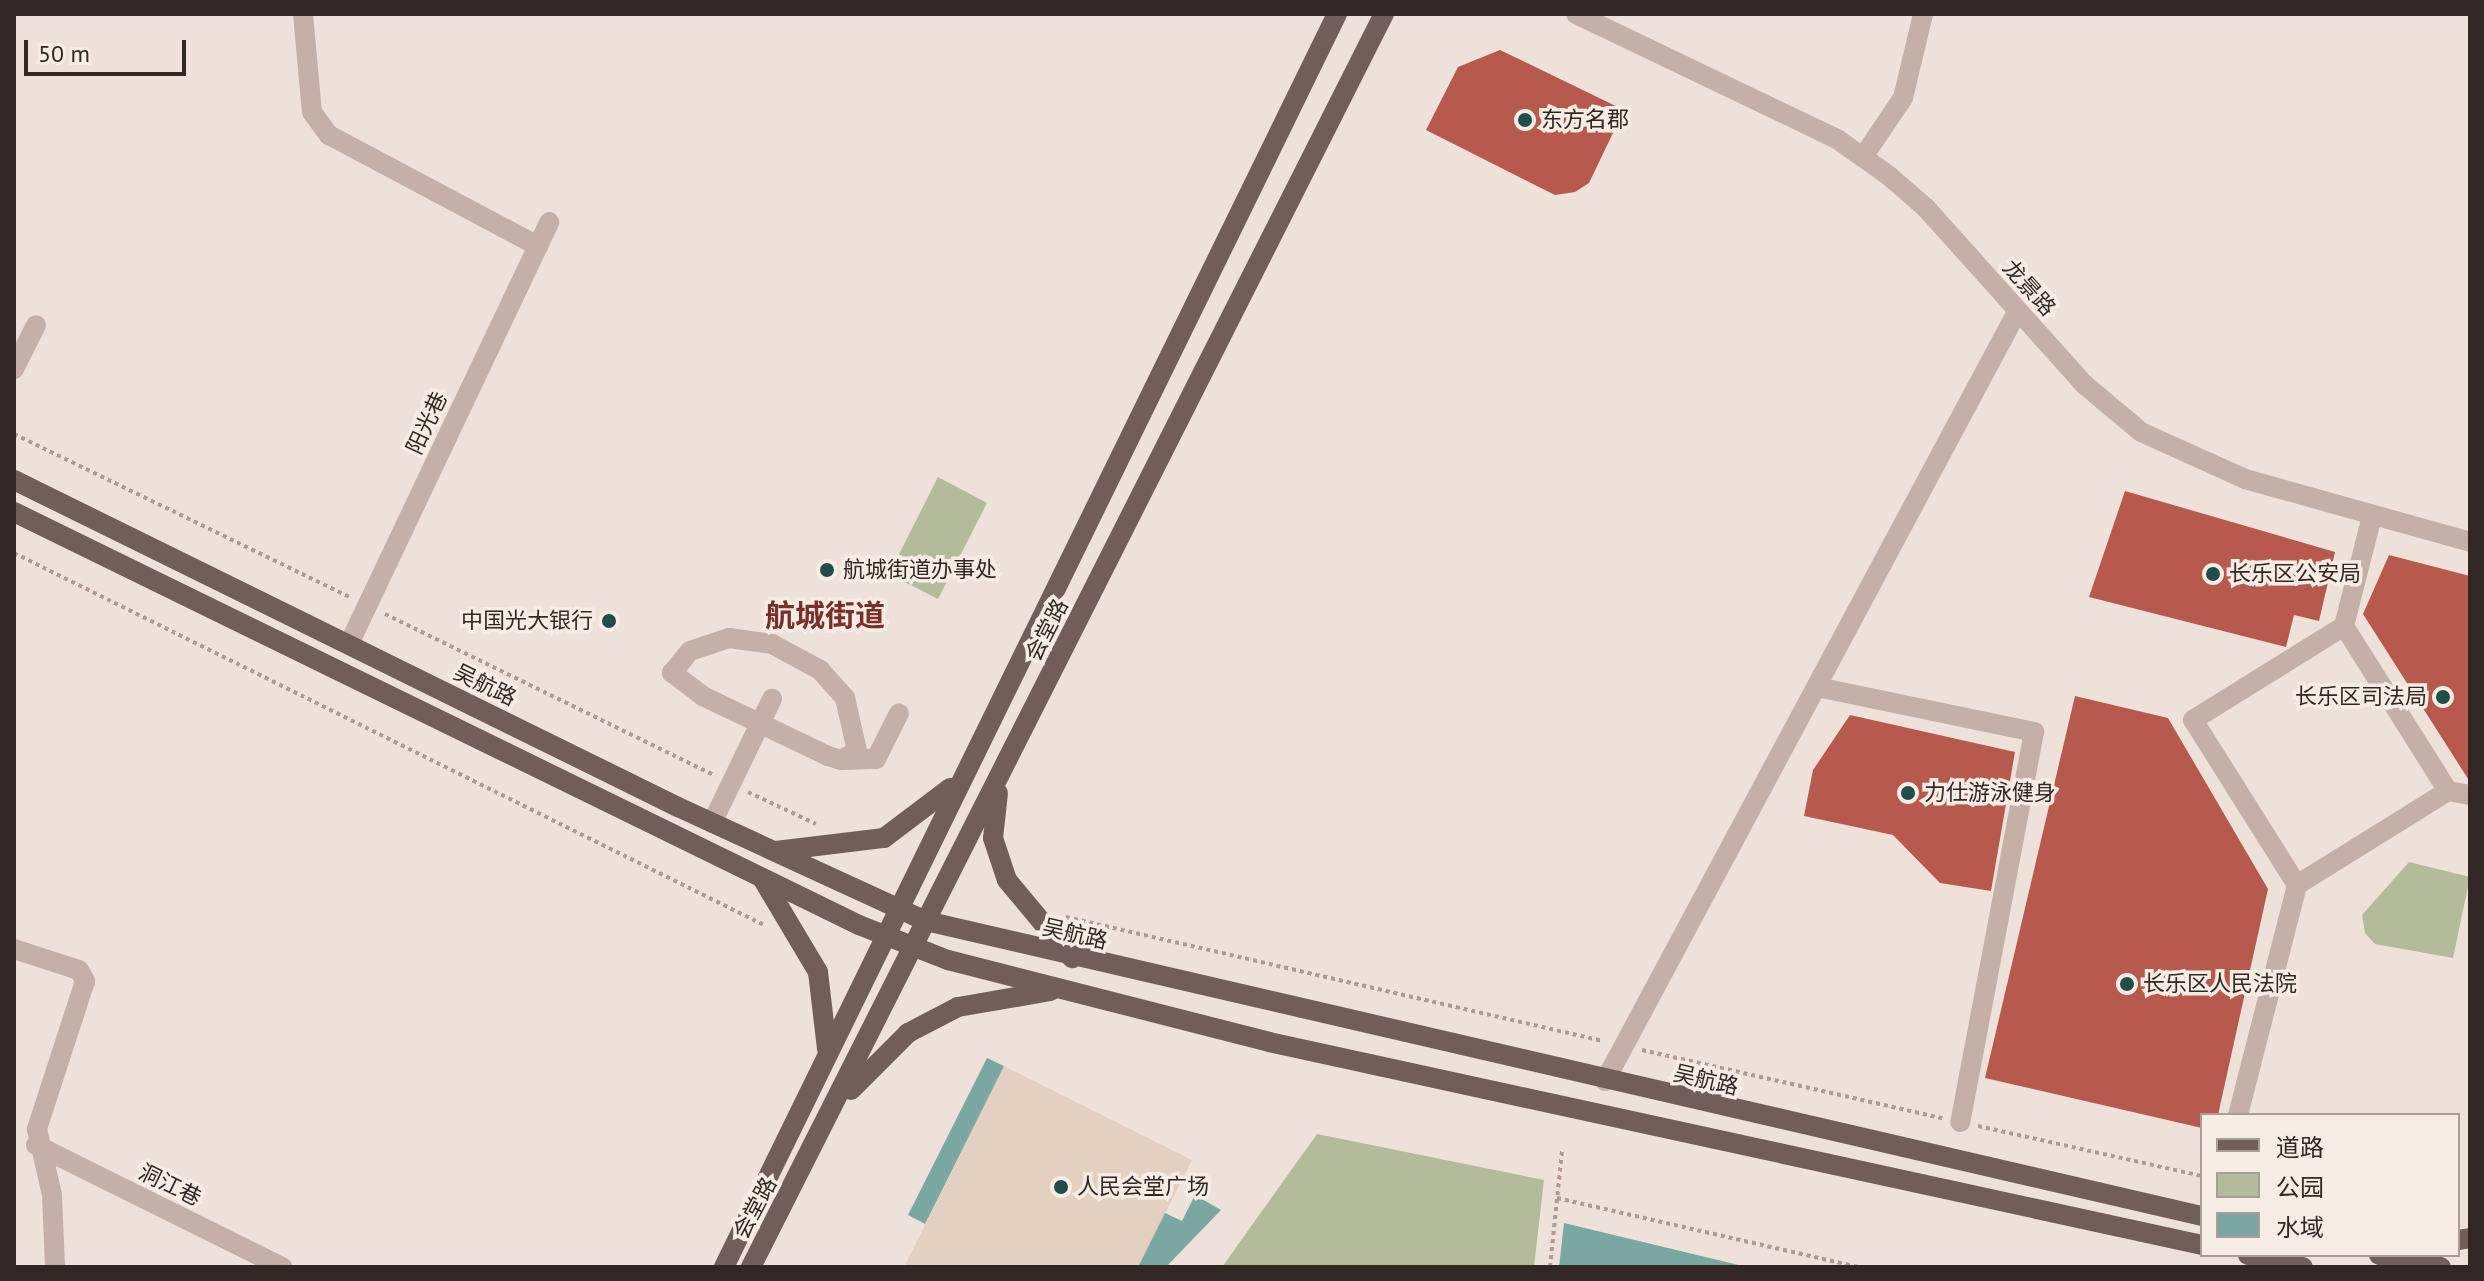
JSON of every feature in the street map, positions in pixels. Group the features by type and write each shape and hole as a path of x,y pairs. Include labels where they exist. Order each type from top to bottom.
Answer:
{"main road":[{"name":"会堂路","path":"724,1267 899,911 959,780 1337,14"},
{"name":"会堂路","path":"751,1267 833,1111 1384,14"},
{"name":"吴航路","path":"14,480 712,823 926,921 1072,958 2200,1216"},
{"path":"14,512 913,948 1269,1042 2200,1245"},
{"path":"1001,774 993,838 999,863 1026,910 1072,958"},
{"path":"769,850 828,849 884,838 959,780"},
{"path":"760,875 818,972 829,1030 820,1073"},
{"path":"833,1111 891,1047 925,1024 984,1000 1064,990"},
{"path":"2257,1257 2303,1267"},
{"path":"2389,1257 2441,1267"}],"street":[{"path":"303,14 312,112 329,135 538,246"},
{"name":"龙景路","path":"1576,14 1863,157 1926,208 2017,312 2141,432 2245,479 2470,542"},
{"path":"1863,157 1903,98 1923,14"},
{"name":"阳光巷","path":"349,644 549,222"},
{"path":"1605,1081 2017,312"},
{"path":"14,369 36,325"},
{"path":"2297,885 2193,720 2344,626 2372,516"},
{"path":"2344,626 2448,791"},
{"path":"841,760 857,751 845,698 820,670 772,644 711,641 690,651 672,673 760,723 841,760 876,759 899,713"},
{"path":"1817,687 2034,732 1960,1122"},
{"path":"712,823 772,699"},
{"path":"2239,1113 2297,885 2448,791 2470,795"},
{"path":"14,949 79,970 85,981 36,1145 52,1195 55,1267"},
{"name":"洞江巷","path":"36,1145 282,1267"}],"path":[{"path":"14,434 823,827"},
{"path":"14,553 767,926"},
{"path":"1055,913 1085,925 2200,1176"},
{"path":"1550,1267 1562,1151"},
{"path":"1557,1198 1858,1267"}],"green space":[{"path":"938,477 987,503 938,599 889,574"},
{"path":"2409,862 2470,877 2453,958 2375,944 2365,933 2362,915"},
{"path":"1317,1134 1544,1180 1534,1267 1222,1267"}],"shaded area":[{"name":"人民会堂广场","path":"1004,1066 1192,1160 1138,1267 904,1267"}],"water":[{"path":"987,1058 1004,1066 925,1224 908,1215"},
{"path":"1195,1195 1221,1210 1166,1267 1138,1267 1165,1213 1182,1221"},
{"path":"1564,1223 1747,1267 1559,1267"}],"building":[{"name":"东方名郡","path":"1500,50 1624,110 1589,183 1575,192 1555,195 1426,130 1458,67"},
{"name":"长乐区公安局","path":"2125,491 2335,552 2319,621 2294,615 2286,647 2089,597"},
{"name":"长乐区司法局","path":"2389,555 2470,576 2470,782 2363,614"},
{"name":"长乐区人民法院","path":"2075,696 2168,718 2268,889 2218,1113 2200,1113 2200,1128 1985,1078"},
{"name":"力仕游泳健身","path":"1850,715 2015,752 1991,891 1940,883 1893,835 1804,816 1813,770"}],"place":[{"name":"东方名郡","path":"1525,120"},
{"name":"航城街道办事处","path":"827,570"},
{"name":"长乐区公安局","path":"2213,574"},
{"name":"中国光大银行","path":"609,621"},
{"name":"长乐区司法局","path":"2443,697"},
{"name":"力仕游泳健身","path":"1908,793"},
{"name":"长乐区人民法院","path":"2127,984"},
{"name":"人民会堂广场","path":"1061,1187"}],"district":[{"name":"航城街道","path":"825,615"}]}
